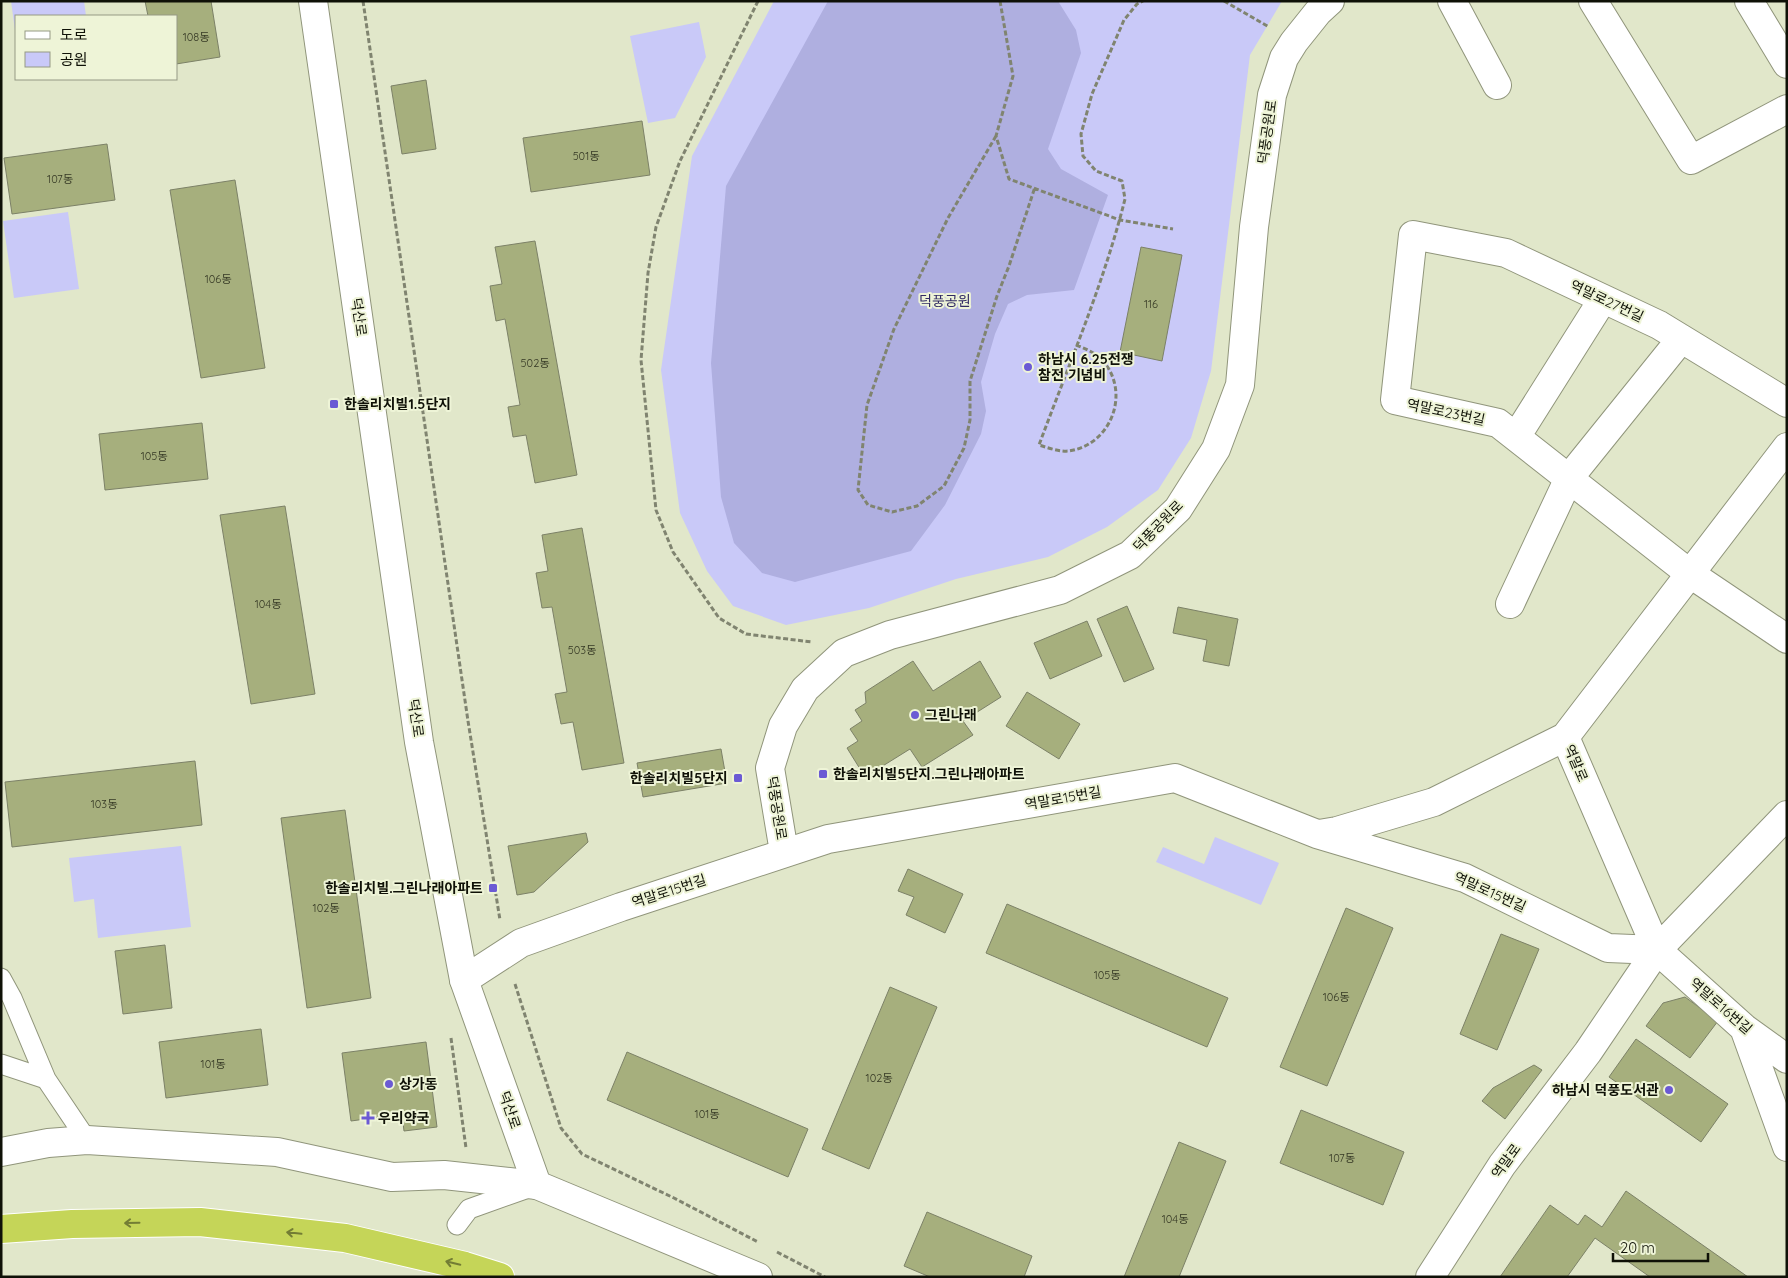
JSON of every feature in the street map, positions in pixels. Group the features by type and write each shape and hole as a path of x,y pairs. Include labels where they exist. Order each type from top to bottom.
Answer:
{"highway":[{"path":"1,1229 72,1224 200,1222 345,1238 465,1266 500,1277"}],"street":[{"name":"덕산로","path":"313,1 419,742 464,980 537,1185"},
{"name":"덕풍공원로","path":"784,852 770,768 783,726 805,689 844,653 890,635 1060,590 1130,555 1178,510 1216,450 1240,386 1254,227 1272,95 1284,58 1318,12 1330,1"},
{"path":"1452,1 1497,85"},
{"path":"1592,1 1690,160 1787,108"},
{"path":"1749,1 1787,64"},
{"name":"역말로27번길","path":"1394,400 1413,235 1506,254 1660,325 1787,403"},
{"path":"1516,437 1603,299"},
{"path":"1510,604 1569,478 1681,338"},
{"name":"역말로23번길","path":"1394,400 1498,423 1689,573 1787,639"},
{"path":"1689,573 1787,447"},
{"name":"역말로","path":"1657,950 1565,737 1689,573"},
{"path":"1317,834 1336,831 1434,802 1565,737"},
{"name":"역말로15번길","path":"464,980 522,943 784,852 828,839 1175,778 1317,834 1465,878 1608,948 1657,950"},
{"name":"역말로","path":"1430,1277 1502,1165 1588,1052 1657,950 1787,815"},
{"name":"역말로16번길","path":"1657,950 1744,1028 1787,1059"},
{"path":"1744,1028 1787,1147"},
{"path":"1,1152 48,1143 87,1140 277,1152 392,1177 444,1175 537,1185 758,1277"}],"lane":[{"path":"4,986 46,1079 87,1140"},
{"path":"1,1064 46,1079"},
{"path":"457,1225 469,1209 537,1185"}],"path":[{"path":"363,1 467,711 505,953 561,1128 582,1154 674,1198 766,1246"},
{"path":"758,1 680,161 656,227 648,274 641,360 656,510 673,552 719,618 746,634 804,639 815,642 828,667"},
{"path":"1000,1 1013,76 996,136 948,218 894,329 867,405 858,490 868,505 892,512 917,506 944,486 964,448 970,420 970,381 997,296 1036,187"},
{"path":"1076,345 1089,350 1103,361 1112,375 1116,392 1115,408 1109,424 1098,438 1068,451 1052,449 1039,445 1120,220 1124,199 1122,181 1096,172 1083,156 1081,134 1092,94 1124,20 1137,4 1143,1"},
{"path":"1224,1 1294,42"},
{"path":"996,136 1009,179 1036,187 1120,220 1173,229"},
{"path":"774,1250 825,1277"}],"green space":[{"path":"11,1 84,1 86,15 15,15 15,31"},
{"name":"덕풍공원","path":"774,1 1282,1 1250,55 1211,371 1191,438 1158,490 1107,527 1048,557 956,579 869,608 786,625 733,606 707,571 680,513 661,370 692,156"},
{"path":"828,1 1058,1 1076,30 1081,53 1048,149 1061,169 1108,195 1074,290 1027,295 1008,304 995,334 981,382 986,411 981,434 945,505 911,551 795,582 762,573 734,543 721,497 711,363 726,186"},
{"path":"699,22 706,57 675,118 648,123 630,36"},
{"path":"68,212 79,289 14,298 3,221"},
{"path":"1215,837 1279,863 1261,905 1156,862 1163,847 1204,864"},
{"path":"181,846 191,927 98,938 94,899 74,902 69,858"}],"building":[{"path":"145,1 211,1 220,57 178,64 178,15 148,15"},
{"path":"426,80 436,149 402,154 391,86"},
{"path":"642,121 650,175 531,192 523,138"},
{"path":"107,144 115,200 12,214 4,158"},
{"path":"235,180 265,368 201,378 170,190"},
{"path":"535,241 577,475 535,483 526,435 513,437 508,407 520,405 505,319 496,321 490,286 502,284 495,247"},
{"path":"1141,247 1182,255 1162,361 1120,352"},
{"path":"202,423 208,479 105,490 99,434"},
{"path":"285,506 315,694 251,704 220,515"},
{"path":"582,528 624,763 582,770 573,722 561,724 555,694 567,692 552,607 542,608 536,573 548,571 542,535"},
{"path":"1127,606 1154,669 1124,682 1097,619"},
{"path":"1178,607 1238,619 1229,666 1203,661 1207,640 1173,633"},
{"path":"1087,621 1102,656 1050,679 1034,643"},
{"name":"그린나래","path":"913,661 933,691 980,661 1001,697 963,721 973,735 922,767 910,749 865,777 847,748 858,741 850,729 862,721 855,710 866,703 865,692"},
{"path":"1027,692 1080,724 1059,759 1006,726"},
{"path":"721,749 727,783 643,797 637,763"},
{"path":"195,761 202,825 12,847 5,782"},
{"path":"345,810 371,998 307,1008 281,818"},
{"path":"586,833 588,842 534,892 517,895 508,846"},
{"path":"908,869 963,894 945,933 906,915 914,897 898,891"},
{"path":"1007,904 1228,998 1207,1047 986,953"},
{"path":"1346,908 1393,928 1327,1086 1280,1067"},
{"path":"1501,934 1539,949 1497,1050 1460,1034"},
{"path":"165,945 172,1008 123,1014 115,951"},
{"path":"890,987 937,1007 869,1169 822,1149"},
{"path":"1685,997 1718,1021 1690,1058 1646,1026 1663,1003"},
{"path":"261,1029 268,1085 166,1098 159,1042"},
{"name":"하남시 덕풍도서관","path":"1636,1039 1728,1104 1701,1142 1609,1077"},
{"name":"상가동","path":"426,1042 437,1127 404,1131 402,1114 351,1121 342,1053"},
{"path":"627,1052 808,1129 788,1177 607,1100"},
{"path":"1534,1065 1542,1070 1505,1119 1482,1101 1493,1088"},
{"path":"1301,1110 1404,1152 1383,1205 1280,1163"},
{"path":"1179,1142 1226,1161 1179,1277 1124,1277"},
{"path":"1626,1191 1748,1277 1650,1277 1595,1238 1567,1277 1500,1277 1550,1205 1578,1225 1585,1215 1602,1227"},
{"path":"927,1212 1032,1256 1024,1277 930,1277 904,1266"}],"place":[{"name":"하남시 6.25전쟁 참전 기념비","path":"1028,367"},
{"name":"한솔리치빌1.5단지","path":"334,404"},
{"name":"그린나래","path":"915,715"},
{"name":"한솔리치빌5단지.그린나래아파트","path":"823,774"},
{"name":"한솔리치빌5단지","path":"738,778"},
{"name":"한솔리치빌.그린나래아파트","path":"493,888"},
{"name":"상가동","path":"389,1084"},
{"name":"하남시 덕풍도서관","path":"1669,1090"},
{"name":"우리약국","path":"368,1118"}]}
